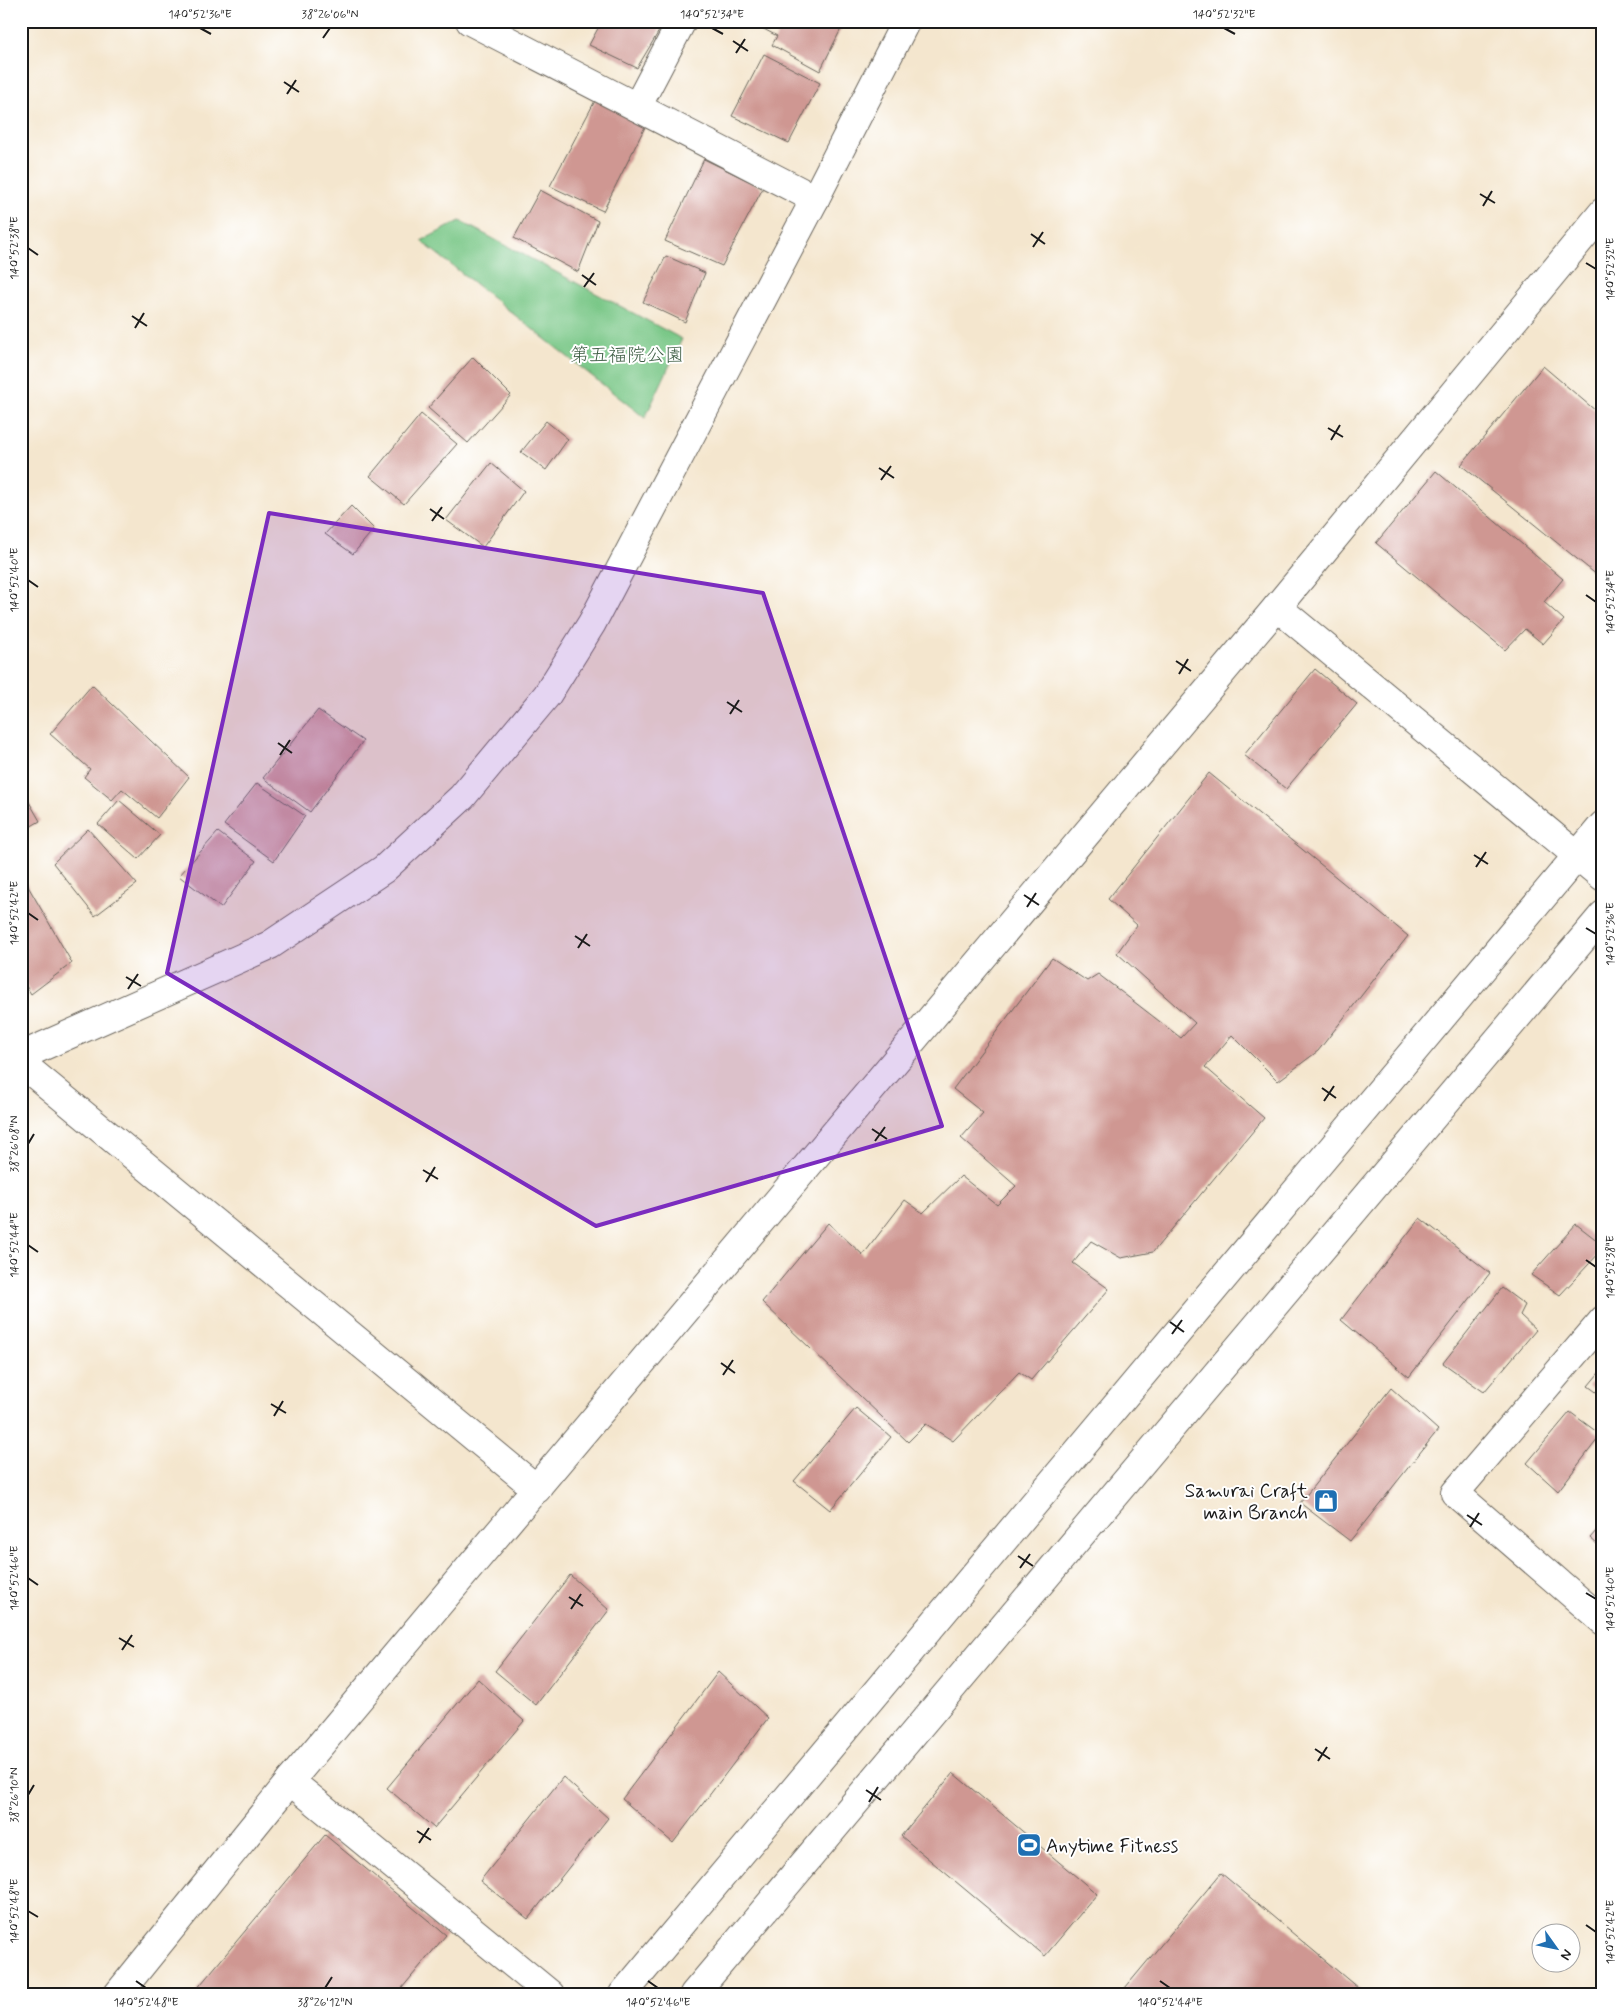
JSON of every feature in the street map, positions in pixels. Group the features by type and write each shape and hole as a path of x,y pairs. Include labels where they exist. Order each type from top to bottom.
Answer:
{"street":[{"path":"470,21 815,199"},
{"path":"637,107 682,21"},
{"path":"21,1056 270,946 384,869 462,796 547,695 592,623 815,199 906,21"},
{"path":"118,1994 290,1781 1277,606 1603,212"},
{"path":"1277,606 1603,877"},
{"path":"623,1994 1603,825"},
{"path":"694,1994 1603,916"},
{"path":"21,1063 537,1489"},
{"path":"1603,1320 1455,1493 1603,1621"},
{"path":"290,1781 550,1994"}],"highlighted area":[{"path":"269,513 763,593 942,1126 596,1226 167,973"}],"green space":[{"name":"第五福院公園","path":"460,221 682,339 645,418 421,241"}],"building":[{"path":"602,21 665,21 637,68 589,45"},
{"path":"763,21 845,21 820,71 772,45 777,36 760,27"},
{"path":"764,54 820,83 789,143 732,116"},
{"path":"596,99 645,127 603,211 550,186"},
{"path":"704,159 763,188 722,266 665,241"},
{"path":"540,190 598,221 578,272 514,238"},
{"path":"666,256 705,273 685,322 643,302"},
{"path":"473,357 511,395 468,443 428,408"},
{"path":"1543,366 1603,417 1603,580 1461,465"},
{"path":"421,414 457,444 404,504 370,476"},
{"path":"546,421 568,439 546,470 521,452"},
{"path":"491,463 524,491 483,547 446,520"},
{"path":"1436,471 1563,579 1544,602 1564,620 1543,644 1525,629 1505,650 1376,543"},
{"path":"351,506 374,529 353,554 325,534"},
{"path":"1315,669 1357,704 1286,789 1244,755"},
{"path":"92,685 189,777 157,818 122,789 112,800 84,777 90,769 50,734"},
{"path":"318,710 363,741 310,812 263,778"},
{"path":"1209,773 1408,936 1318,1051 1278,1081 1232,1035 1205,1067 1264,1118 1153,1252 1121,1258 1091,1241 1073,1263 1109,1289 1031,1380 1019,1372 953,1441 926,1424 908,1442 762,1302 828,1223 863,1255 905,1200 923,1213 961,1176 997,1205 1016,1186 961,1138 983,1113 953,1089 1052,958 1087,981 1098,974 1181,1038 1195,1023 1117,953 1137,925 1108,899"},
{"path":"257,783 305,816 274,861 224,825"},
{"path":"21,788 40,821 21,832"},
{"path":"119,800 160,835 138,859 98,824"},
{"path":"88,829 137,884 95,916 53,863"},
{"path":"218,832 256,861 221,908 179,876"},
{"path":"21,874 72,963 31,994 21,978"},
{"path":"1420,1218 1490,1273 1409,1377 1341,1320"},
{"path":"1576,1224 1603,1245 1603,1249 1560,1295 1531,1275"},
{"path":"1502,1288 1525,1305 1520,1315 1536,1330 1484,1392 1443,1363"},
{"path":"1603,1368 1603,1397 1588,1386"},
{"path":"1391,1388 1438,1430 1350,1541 1300,1503"},
{"path":"856,1408 891,1437 830,1510 794,1481"},
{"path":"1570,1412 1601,1435 1558,1491 1527,1463"},
{"path":"1603,1523 1603,1549 1590,1538"},
{"path":"570,1575 609,1610 536,1705 495,1671"},
{"path":"718,1672 768,1718 673,1843 622,1799"},
{"path":"478,1679 524,1721 434,1828 387,1788"},
{"path":"953,1773 1097,1894 1045,1956 901,1836"},
{"path":"563,1777 608,1818 528,1919 480,1881"},
{"path":"325,1835 446,1935 397,1994 200,1994 196,1990"},
{"path":"1221,1873 1365,1994 1120,1994"}],"place":[{"name":"Samurai Craft main Branch","path":"1326,1501"},
{"name":"Anytime Fitness","path":"1029,1845"}]}
